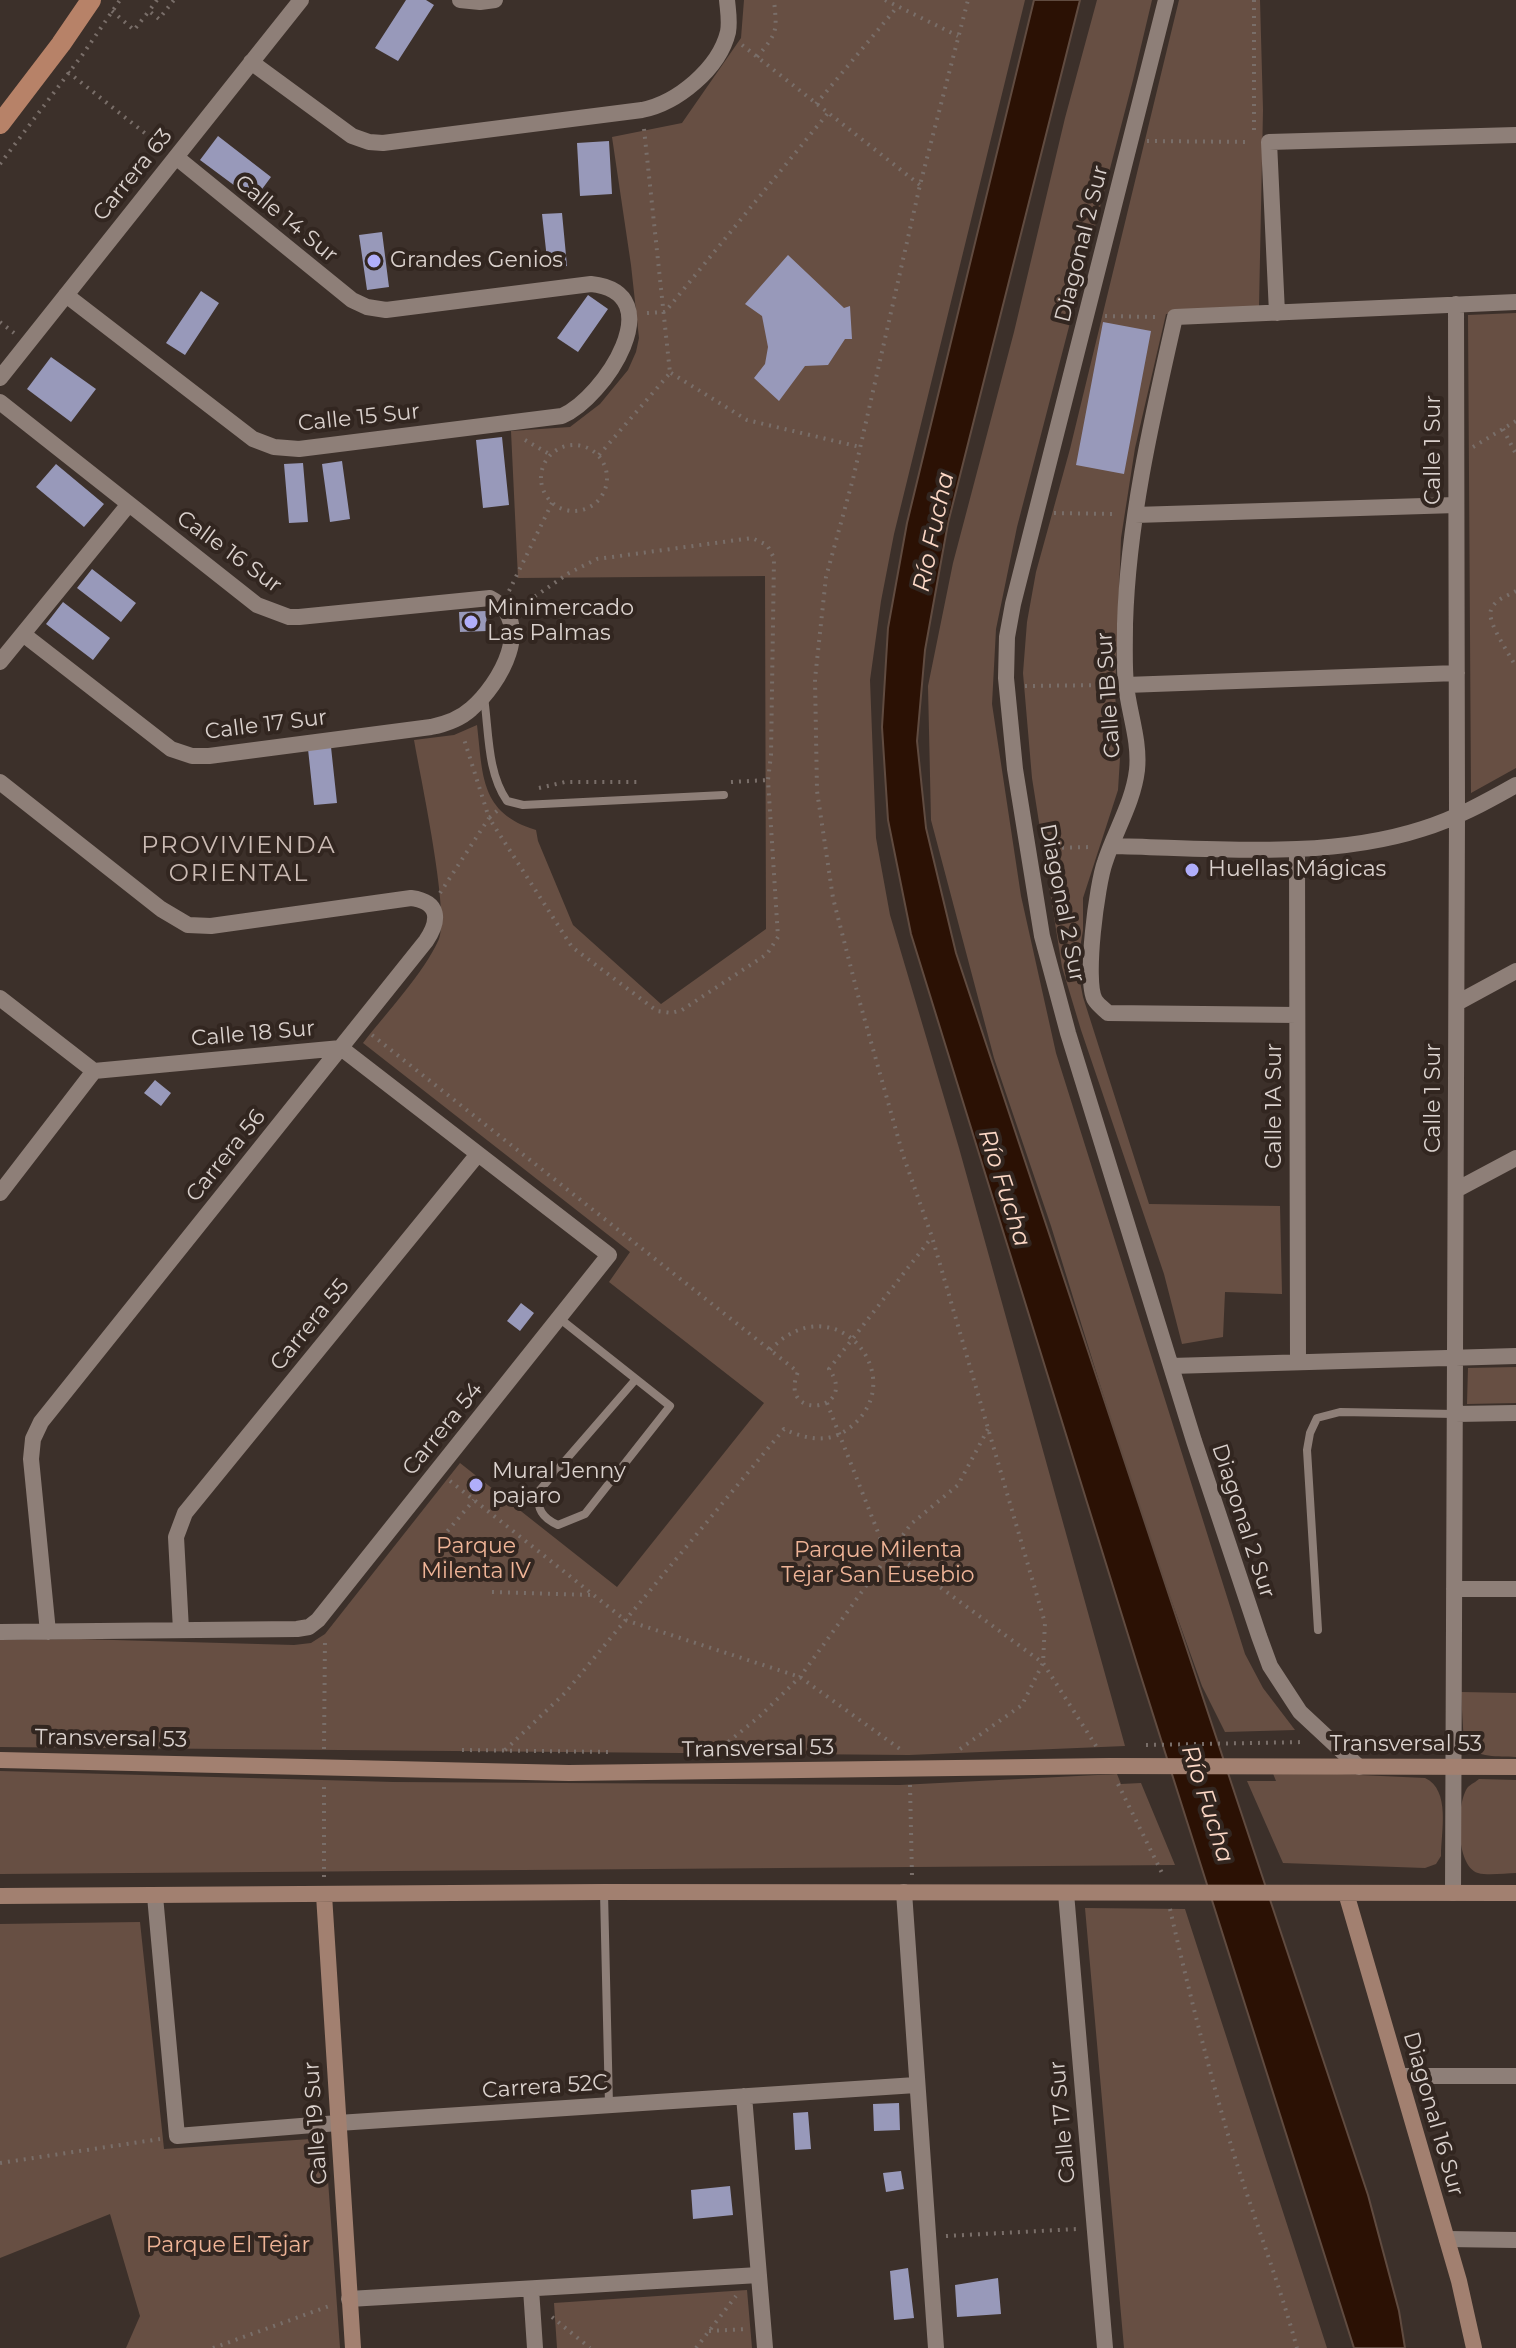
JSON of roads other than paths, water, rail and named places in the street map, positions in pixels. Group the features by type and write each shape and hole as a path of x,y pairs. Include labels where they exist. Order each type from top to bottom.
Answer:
{"main road":[{"path":"0,124 50,58 98,3"}],"street":[{"name":"Carrera 63","path":"0,378 301,0"},
{"path":"460,0 495,0"},
{"path":"251,62 352,136 369,142 383,143 642,110 659,107 675,99 718,55 727,34 727,0"},
{"name":"Diagonal 2 Sur","path":"1166,0 1009,626 1007,686 1015,769 1042,936 1068,1033 1247,1603 1270,1666 1300,1712 1359,1767"},
{"path":"1516,135 1269,142 1277,313 1516,302"},
{"name":"Calle 14 Sur","path":"176,157 352,300 367,307 386,310 591,284 604,285 623,298 629,314 627,338 619,360 586,400 562,416"},
{"name":"Calle 15 Sur","path":"66,295 253,439 274,447 299,449 562,416"},
{"name":"Calle 1 Sur","path":"1453,1893 1456,304"},
{"name":"Calle 1B Sur","path":"1277,313 1175,317 1135,515 1125,624 1126,685 1137,767 1134,787 1099,883 1091,985 1094,1000 1108,1013 1297,1015"},
{"name":"Calle 16 Sur","path":"0,402 257,605 289,617 490,598 506,609 513,633 510,652 483,697"},
{"path":"0,662 129,504"},
{"path":"1135,515 1456,505"},
{"name":"Calle 17 Sur","path":"23,634 171,749 192,756 431,727 457,719 483,697"},
{"path":"1126,685 1457,673"},
{"name":"Carrera 56","path":"0,782 161,909 188,925 211,926 411,898 427,903 436,917 434,929 359,1025 41,1422 33,1439 31,1459 48,1632"},
{"path":"1112,846 1297,849 1355,843 1421,830 1516,785"},
{"name":"Calle 1A Sur","path":"1297,849 1298,1362"},
{"path":"1457,1003 1516,971"},
{"path":"0,998 94,1071 0,1193"},
{"name":"Calle 18 Sur","path":"94,1071 341,1048 609,1255"},
{"name":"Carrera 55","path":"181,1630 176,1537 185,1513 478,1154"},
{"path":"1456,1190 1516,1158"},
{"name":"Carrera 54","path":"181,1630 297,1629 309,1627 318,1620 609,1255"},
{"path":"1171,1366 1516,1356"},
{"path":"1455,1414 1516,1413"},
{"path":"1454,1589 1516,1589"},
{"path":"0,1632 181,1630"},
{"name":"Transversal 53","path":"0,1760 569,1773 1129,1766 1516,1767"},
{"path":"0,1896 604,1892 1516,1893"},
{"path":"908,1892 916,2085 936,2348"},
{"name":"Calle 17 Sur","path":"1066,1893 1105,2348"},
{"name":"Diagonal 16 Sur","path":"1346,1893 1459,2281 1474,2348"},
{"name":"Calle 19 Sur","path":"324,1895 353,2348"},
{"name":"Carrera 52C","path":"155,1896 177,2136 916,2085"},
{"path":"1400,2076 1516,2076"},
{"path":"744,2096 756,2275 765,2348"},
{"path":"1447,2239 1516,2240"},
{"path":"349,2299 531,2295 756,2275"},
{"path":"531,2295 535,2348"}],"lane":[{"path":"483,697 493,770 498,788 507,801 523,805 724,795"},
{"path":"559,1318 636,1379 670,1406 585,1514 558,1525 546,1520 537,1506 538,1492 636,1379"},
{"path":"1318,1630 1307,1450 1317,1418 1340,1412 1455,1414"},
{"path":"604,1892 609,2105"}],"water":[{"name":"Río Fucha","path":"1034,0 1080,0 948,523 925,650 917,741 926,828 956,953 1368,2195 1399,2311 1405,2348 1354,2348 1138,1667 911,934 888,820 882,727 888,628 907,523"}],"place":[{"name":"Grandes Genios","path":"374,261"},
{"name":"Minimercado Las Palmas","path":"471,622"},
{"name":"Huellas Mágicas","path":"1192,870"},
{"name":"Mural Jenny pajaro","path":"476,1485"}],"district":[{"name":"PROVIVIENDA ORIENTAL","path":"239,860"}],"park label":[{"name":"Parque Milenta IV","path":"476,1560"},
{"name":"Parque Milenta Tejar San Eusebio","path":"878,1564"},
{"name":"Parque El Tejar","path":"228,2246"}]}
